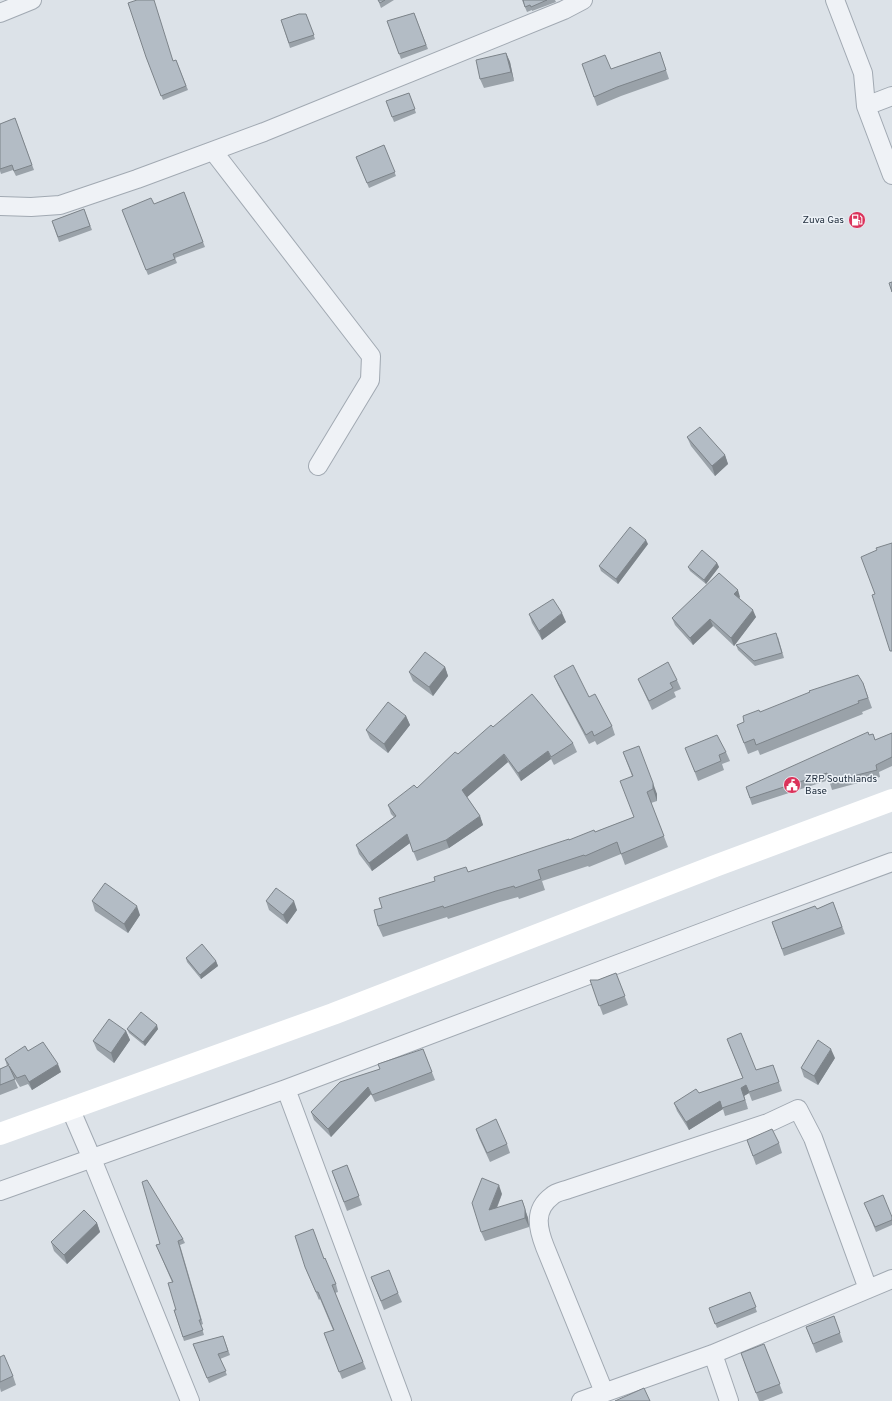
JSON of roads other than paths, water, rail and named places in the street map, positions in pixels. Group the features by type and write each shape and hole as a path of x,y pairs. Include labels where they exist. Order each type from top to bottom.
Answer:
{"street":[{"path":"0,13 32,0"},
{"path":"0,206 31,207 60,205 213,151 564,10 583,0"},
{"path":"835,0 863,73 866,106 892,175"},
{"path":"866,106 892,96"},
{"path":"213,151 371,356 370,380 318,466"},
{"path":"0,1134 333,1014 715,866 892,800"},
{"path":"0,1191 286,1089 733,920 892,862"},
{"path":"286,1089 402,1401"},
{"path":"70,1108 190,1401"},
{"path":"604,1392 544,1247 538,1228 540,1209 552,1196 569,1189 768,1123 798,1109 813,1138 868,1289"},
{"path":"581,1401 713,1354 892,1279"},
{"path":"713,1354 729,1401"}],"place":[{"name":"Zuva Gas","path":"857,220"},
{"name":"ZRP Southlands Base","path":"792,785"}]}
